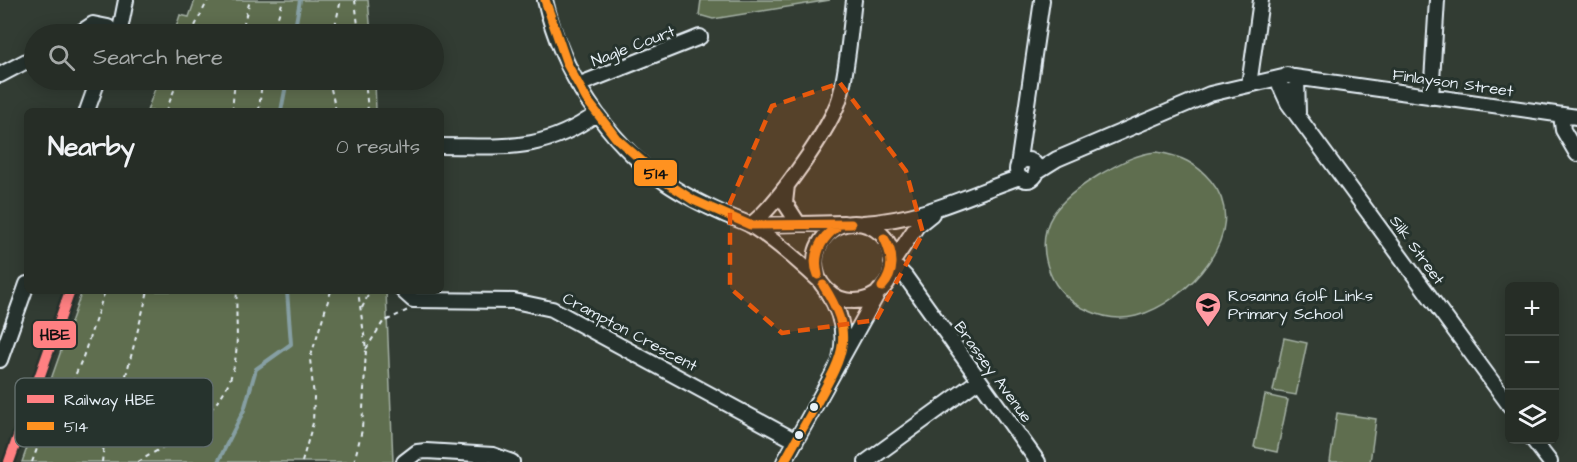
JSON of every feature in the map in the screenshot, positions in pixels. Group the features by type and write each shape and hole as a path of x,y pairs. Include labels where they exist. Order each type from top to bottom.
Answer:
{"street":[{"path":"545,0 554,32 578,85 596,114 631,154 667,183 693,200 750,225 833,295 846,300 867,298 881,290"},
{"path":"750,225 766,211 789,181 836,110 854,0"},
{"path":"750,225 854,224 898,220 936,211 1000,184 1025,168 1023,138 1042,0"},
{"path":"1249,85 1261,0"},
{"path":"1431,97 1437,0"},
{"path":"116,24 126,1"},
{"name":"Nagle Court","path":"578,85 700,37"},
{"path":"0,75 24,62"},
{"name":"Finlayson Street","path":"1025,168 1058,159 1210,94 1249,85 1325,82 1577,117"},
{"name":"Silk Street","path":"1289,85 1298,113 1505,400"},
{"path":"88,108 94,90"},
{"path":"444,146 538,144 568,132 596,114"},
{"path":"1562,115 1563,130 1577,154"},
{"path":"789,181 785,192 785,203 798,223"},
{"path":"892,263 917,226 936,211"},
{"path":"784,462 889,278 892,263 891,251 882,236 874,229 854,224 829,232 818,246 815,263 821,283 840,316 843,339 840,361"},
{"name":"Brassey Avenue","path":"892,263 902,272 1038,462"},
{"name":"Brassey Avenue","path":"881,290 903,287 922,301"},
{"path":"0,360 24,292"},
{"name":"Crampton Crescent","path":"408,295 514,301 552,309 796,441"},
{"path":"866,462 979,380"},
{"path":"1536,444 1550,462"},
{"path":"404,462 417,452 426,451 493,455 512,462"}],"path":[{"path":"196,24 208,0"},
{"path":"243,24 249,0"},
{"path":"276,24 283,0"},
{"path":"335,24 341,0"},
{"path":"355,0 358,24"},
{"path":"167,108 174,90"},
{"path":"232,108 235,90"},
{"path":"259,108 261,90"},
{"path":"331,90 335,108"},
{"path":"366,90 368,108"},
{"path":"74,378 104,294"},
{"path":"125,378 147,294"},
{"path":"213,407 219,399 235,362 237,294"},
{"path":"303,462 313,423 314,397 310,359 330,294"},
{"path":"354,462 362,430 366,350 358,294"},
{"path":"361,310 369,294"},
{"path":"366,350 383,322 411,308 408,295"},
{"path":"32,462 38,447"},
{"path":"102,462 104,447"},
{"path":"138,462 162,447"}],"highlighted area":[{"path":"840,83 906,171 923,233 876,320 782,333 730,288 730,203 772,106"}],"green space":[{"path":"195,0 368,0 370,24 177,24 180,15 189,17"},
{"path":"701,0 830,0 713,19 699,15"},
{"path":"154,90 375,90 376,108 148,108"},
{"path":"1157,152 1187,161 1200,169 1211,181 1222,201 1224,222 1219,243 1208,263 1193,281 1175,297 1155,309 1124,318 1105,316 1081,307 1060,290 1050,273 1045,256 1044,240 1053,214 1073,193 1099,175 1127,160"},
{"path":"81,294 386,294 393,462 22,462 27,447 213,447 213,378 51,378"},
{"path":"1284,338 1307,343 1296,395 1273,391"},
{"path":"1265,395 1288,400 1277,452 1254,447"},
{"path":"1337,413 1376,419 1370,462 1330,462"}],"waterway":[{"path":"296,24 300,0"},
{"path":"282,108 285,90"},
{"path":"218,462 244,410 256,369 291,344 287,294"}],"rail line":[{"name":"HBE","path":"39,378 69,294"},
{"name":"HBE","path":"9,462 15,445"}],"transit line":[{"name":"514","path":"545,0 567,64 587,100 616,138 667,183 693,200 750,225 851,224"},
{"name":"514","path":"818,275 815,261 818,248 825,237 836,228"},
{"name":"514","path":"818,275 816,261 819,249 836,228"},
{"name":"514","path":"882,287 889,275 891,263 884,238"},
{"name":"514","path":"882,287 889,276 892,263 890,250 884,238"},
{"name":"514","path":"784,462 827,385 842,344 839,318 823,285"}],"place":[{"name":"Rosanna Golf Links Primary School","path":"1208,328"}]}
